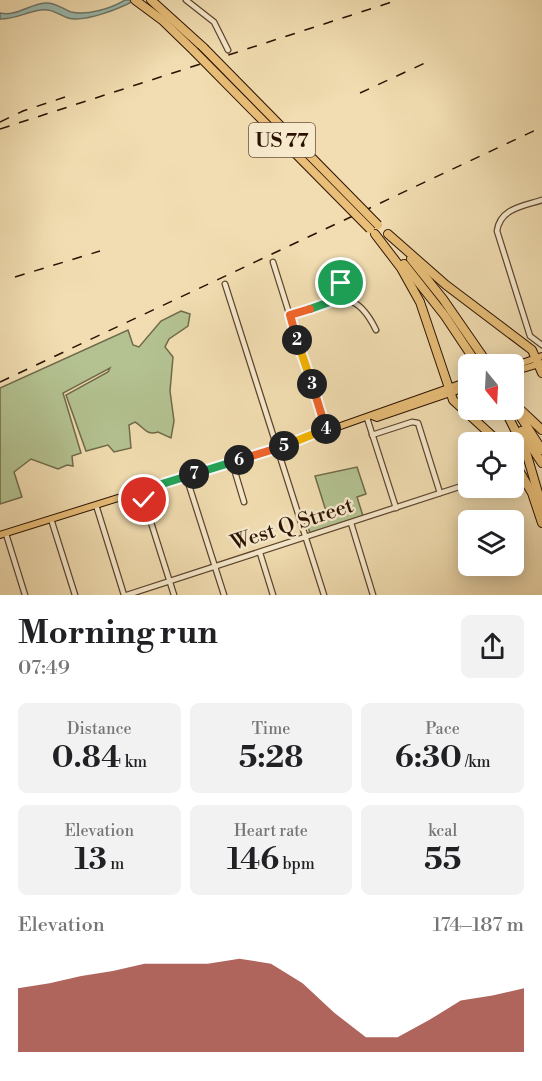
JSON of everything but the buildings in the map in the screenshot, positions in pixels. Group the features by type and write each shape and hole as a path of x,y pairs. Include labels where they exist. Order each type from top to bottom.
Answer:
{"highway":[{"name":"US 77","path":"135,0 153,5 204,48 387,234 443,299 481,354"},
{"name":"US 77","path":"153,5 194,51 373,232 424,288 470,354"},
{"path":"373,232 401,267 420,302 455,403 488,432"},
{"path":"387,234 446,285 530,348 540,360 542,373"},
{"path":"524,413 542,430"},
{"path":"511,420 526,453 542,506"},
{"path":"513,420 542,463"},
{"path":"523,420 542,450"},
{"path":"524,479 532,493 542,523"}],"main road":[{"path":"524,364 540,360"},
{"path":"524,367 540,360"},
{"path":"3,535 370,417 384,416 458,386"},
{"path":"450,390 458,389"}],"street":[{"path":"186,0 214,22 228,50"},
{"path":"540,344 530,336 498,237 500,220 508,212 542,200"},
{"path":"273,262 326,431"},
{"path":"338,299 338,287 343,283 347,286 347,300"},
{"path":"225,284 324,595"},
{"path":"290,315 338,299 347,300 362,307 376,330"},
{"path":"370,417 372,435 396,508"},
{"path":"372,435 416,422 440,493"},
{"path":"232,462 244,502"},
{"path":"186,476 224,595"},
{"name":"West Q Street","path":"126,595 458,487"},
{"path":"141,491 174,595"},
{"path":"96,505 126,595"},
{"path":"51,519 75,595"},
{"path":"351,523 373,595"},
{"path":"3,535 25,595"},
{"path":"260,553 273,595"}],"green space":[{"path":"181,311 190,314 188,326 169,339 165,347 173,357 170,391 174,421 171,438 158,432 148,432 135,422 129,425 131,448 114,452 108,445 86,451 66,395 108,372 110,368 63,393 81,453 72,456 73,466 67,465 58,469 31,459 14,472 22,497 0,504 0,388 128,330 133,345 139,347 161,321"},
{"path":"357,467 366,494 357,497 363,516 310,533 305,518 326,511 315,476"}],"water":[{"path":"125,0 135,0 93,17 68,18 45,10 0,19 0,13 17,12 45,3 71,12 84,13 113,6"}],"railway":[{"path":"0,129 398,0"},
{"path":"360,93 425,63"},
{"path":"0,122 23,111 65,97"},
{"path":"0,382 542,127"},
{"path":"15,277 100,251"}],"route":[{"path":"144,500 141,491 326,431 290,315 338,299 338,287 341,283"}]}
